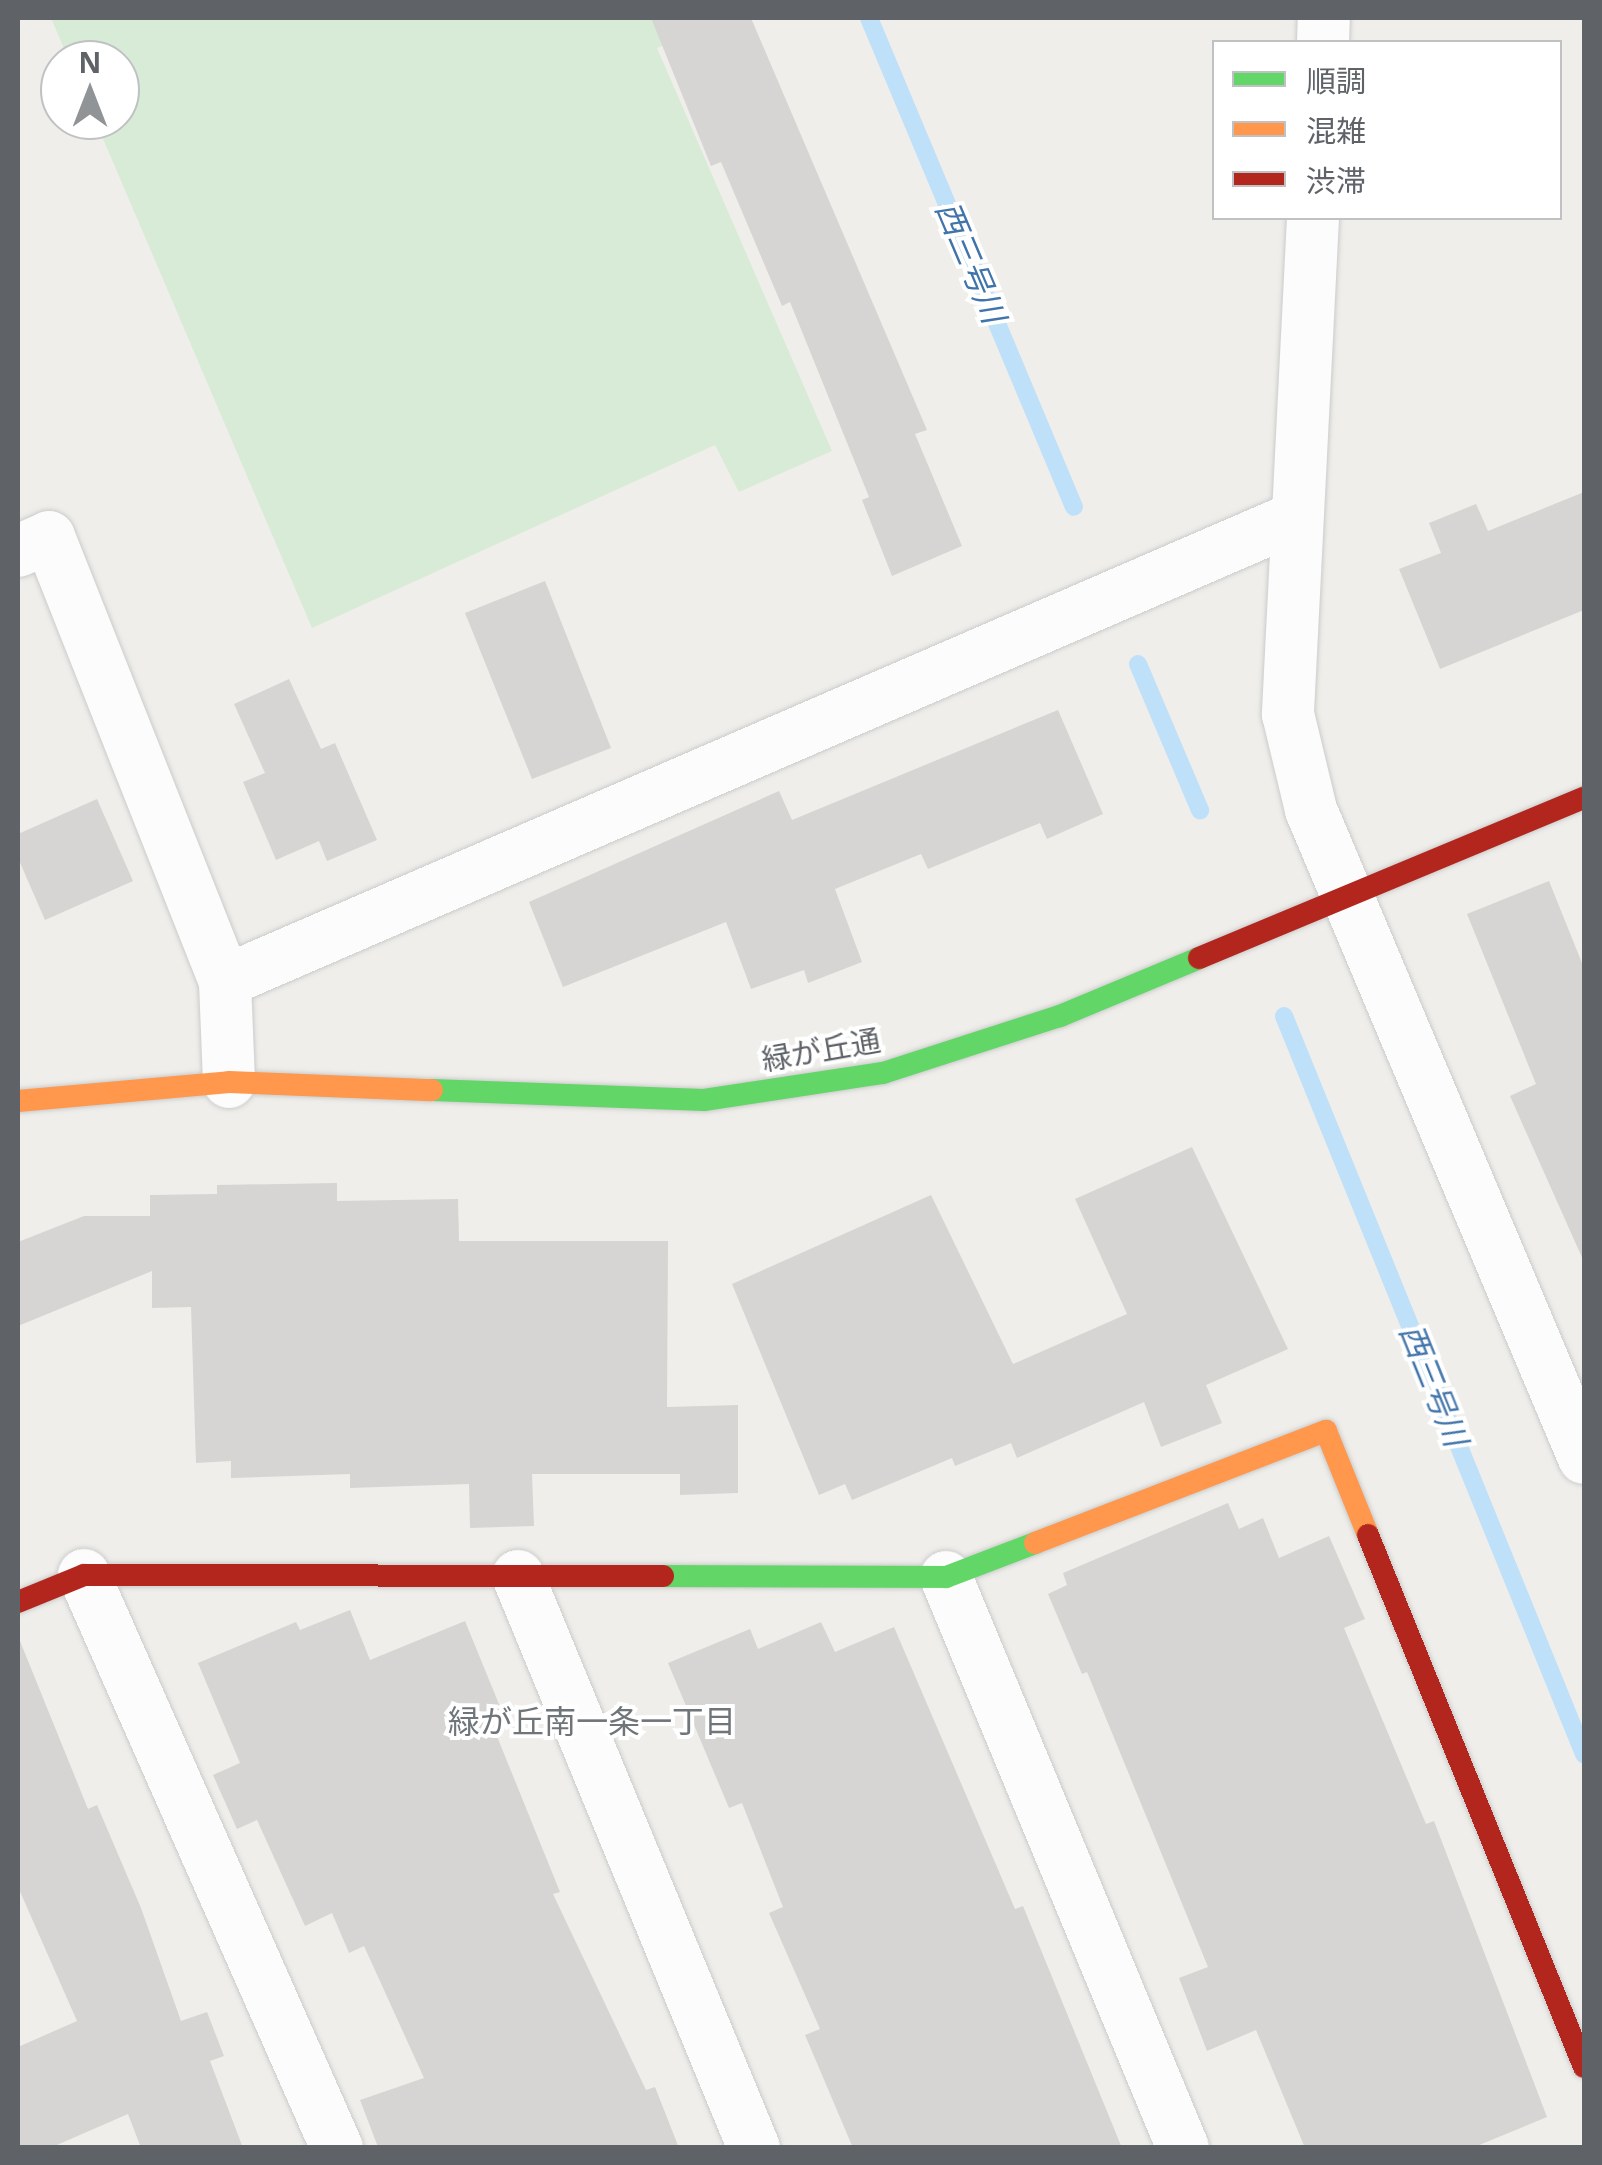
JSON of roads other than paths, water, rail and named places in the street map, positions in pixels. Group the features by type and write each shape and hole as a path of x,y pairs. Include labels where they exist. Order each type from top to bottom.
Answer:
{"street":[{"path":"1313,220 1288,714 1311,810 1584,1458"},
{"path":"225,981 1297,517"},
{"path":"18,551 49,538 225,981 229,1082"},
{"name":"緑が丘通","path":"18,1101 229,1082 704,1100 884,1073 1060,1016 1584,798"},
{"path":"18,1602 84,1575 946,1577 1326,1430 1584,2067"},
{"path":"84,1575 337,2148"},
{"path":"518,1576 754,2148"},
{"path":"946,1577 1184,2148"}],"waterway":[{"name":"西三号川","path":"869,18 1074,507"},
{"name":"西三号川","path":"1138,664 1200,810"},
{"name":"西三号川","path":"1284,1016 1584,1754"}],"district":[{"name":"緑が丘南一条一丁目","path":"592,1721"}]}
